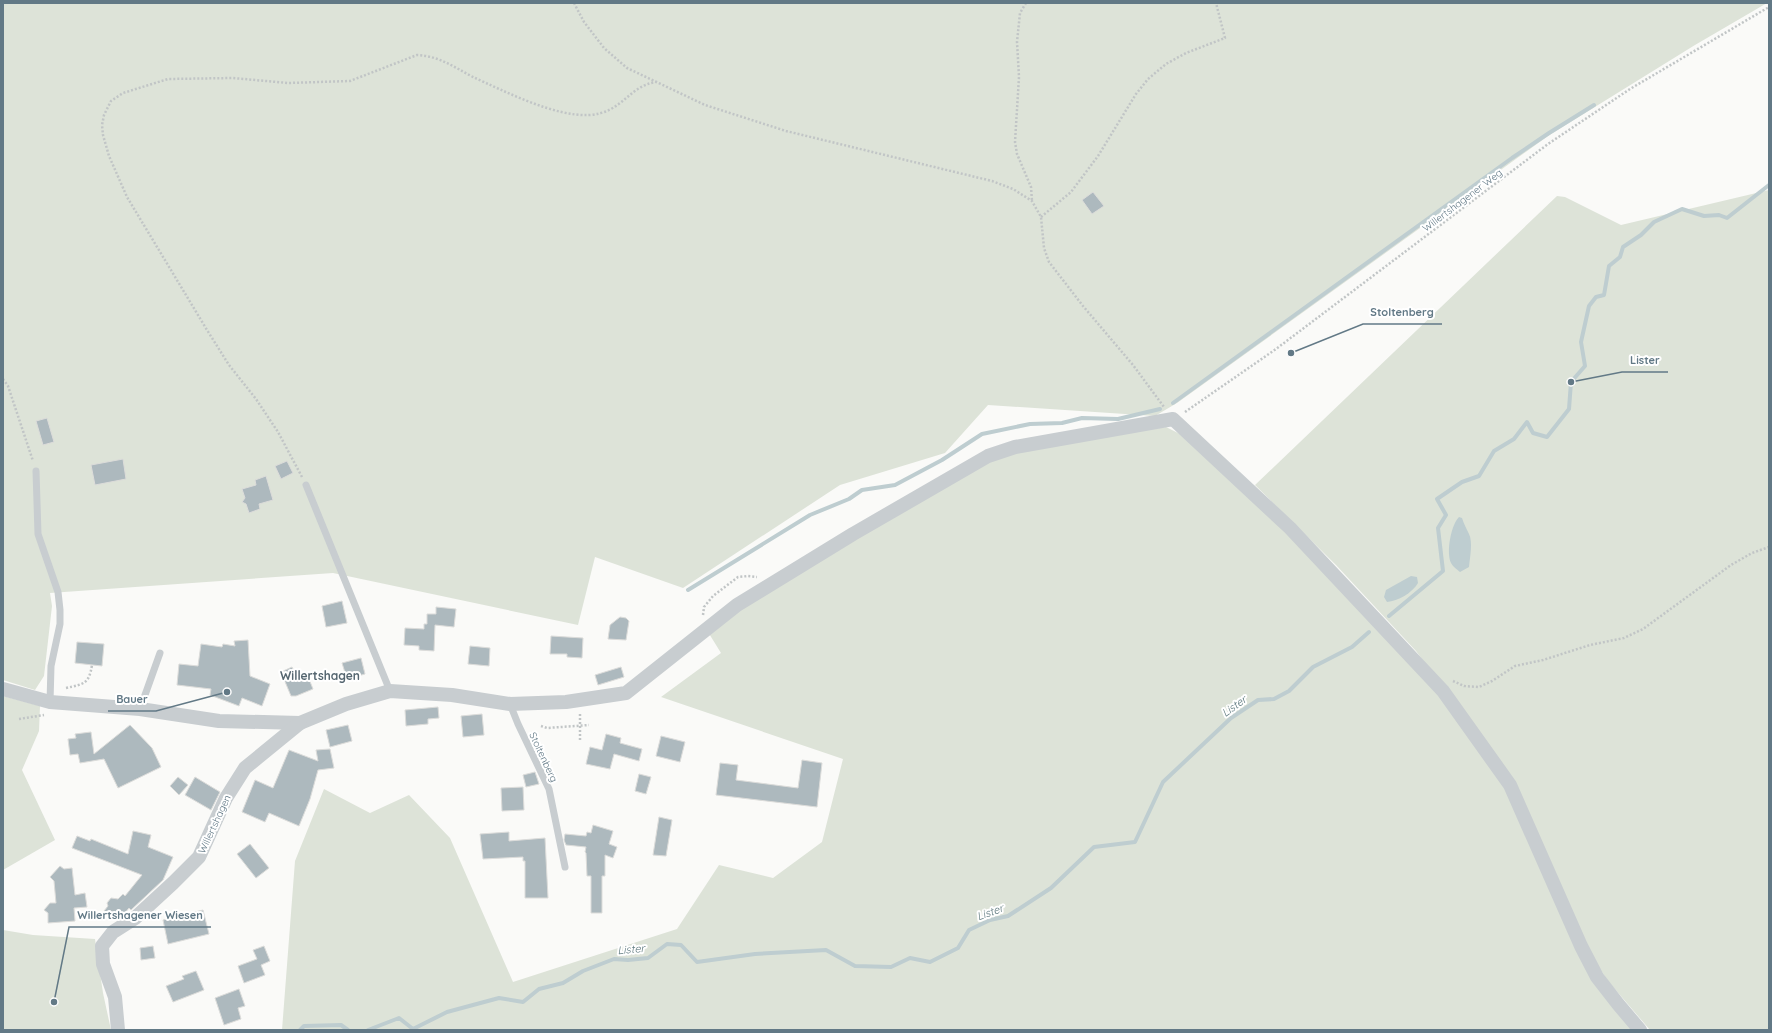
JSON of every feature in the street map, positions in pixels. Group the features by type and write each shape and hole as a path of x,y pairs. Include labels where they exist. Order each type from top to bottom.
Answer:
{"street":[{"path":"3,689 219,721 300,724 346,704 390,691 452,695 510,704 566,702 626,693 736,605 853,534 988,456 1015,447 1173,419 1290,528 1443,692 1510,785 1581,946 1594,971 1618,1004 1640,1030"},
{"name":"Willertshagen","path":"118,1030 115,997 103,964 102,946 113,932 135,918 199,857 226,798 245,768 300,724"}],"lane":[{"path":"36,471 38,534 58,592 60,610 60,624 51,666 50,697"},
{"path":"306,485 390,691"},
{"path":"140,709 160,653"},
{"name":"Stoltenberg","path":"510,704 549,789 565,867"}],"path":[{"path":"574,3 584,22 604,48 627,68 705,105 786,131 992,182 1013,189 1032,201"},
{"path":"1026,3 1020,13 1017,42 1019,77 1015,142 1017,154 1031,187 1032,201 1041,217 1044,248 1049,262 1132,365 1173,419"},
{"path":"1041,217 1071,192 1098,156 1136,94 1148,79 1166,64 1186,53 1225,38 1216,3"},
{"name":"Willertshagener Weg","path":"1173,419 1283,345 1548,144 1630,89 1769,7"},
{"path":"306,485 278,432 256,399 229,365 127,197 109,156 103,135 102,125 104,115 112,101 123,93 168,79 233,78 288,83 350,81 417,55 442,60 517,96 546,107 574,114 588,115 611,110 646,84 656,82"},
{"path":"3,379 8,386 36,471"},
{"path":"1451,680 1464,686 1479,687 1492,681 1515,666 1543,660 1590,645 1624,638 1643,629 1731,564 1752,553 1769,547"},
{"path":"704,631 704,607 713,596 738,577 757,577 764,575"},
{"path":"50,697 83,684 90,676 92,665"},
{"path":"580,714 580,740"},
{"path":"540,726 548,728 589,725"}],"shaded area":[{"path":"3,3 1767,3 1695,45 1548,136 1177,403 1155,416 988,405 945,453 840,485 683,588 595,557 578,625 333,573 50,593 52,606 44,676 35,690 3,680"},
{"path":"1769,190 1769,1030 1650,1030 1608,981 1592,957 1513,781 1416,651 1336,565 1255,485 1557,196 1565,197 1621,225"},
{"path":"1166,427 1182,435 1293,538 1438,692 1504,784 1578,954 1634,1030 282,1030 295,861 324,789 370,813 409,795 450,838 513,982 677,929 719,865 773,878 822,842 843,759 661,697 721,653 708,632 737,608 958,476 1016,450"},
{"path":"1459,517 1462,518 1469,534 1471,545 1469,567 1460,572 1451,563 1449,552 1452,532"},
{"path":"1411,576 1417,577 1418,583 1415,587 1404,596 1387,602 1384,597 1386,590"},
{"path":"3,696 40,706 39,731 22,770 55,840 3,870"},
{"path":"3,930 33,935 95,939 103,993 111,1030 3,1030"}],"building":[{"path":"1093,192 1104,206 1092,214 1082,200"},
{"path":"47,418 54,442 43,445 36,421"},
{"path":"123,459 126,479 95,485 91,465"},
{"path":"287,461 293,473 281,479 275,466"},
{"path":"266,476 273,500 259,504 260,509 249,513 246,504 242,502 245,498 242,489 256,485 255,480"},
{"path":"342,601 347,623 326,627 322,606"},
{"path":"436,607 456,609 454,627 435,625 434,651 419,650 419,646 404,645 405,628 424,629 424,624 427,624 427,614 436,614"},
{"path":"620,617 626,618 629,621 626,640 608,639 610,625"},
{"path":"551,636 583,638 582,658 567,657 567,654 550,654"},
{"path":"248,640 250,676 270,684 262,706 242,698 239,706 210,695 211,689 177,685 179,664 198,666 201,644 222,647 223,644 235,646 234,641"},
{"path":"77,642 104,644 102,666 75,663"},
{"path":"470,646 490,648 489,666 468,664"},
{"path":"361,658 365,674 347,679 342,663"},
{"path":"292,667 297,678 307,674 313,689 296,696 291,696 281,672"},
{"path":"621,667 624,677 598,685 595,675"},
{"path":"438,707 439,718 428,719 428,724 406,726 405,710"},
{"path":"482,714 484,735 463,737 461,716"},
{"path":"130,725 152,748 161,767 118,788 104,759 80,763 78,754 70,755 68,739 76,738 75,734 91,732 94,754"},
{"path":"348,725 352,741 330,747 326,730"},
{"path":"606,734 621,738 620,743 642,749 639,761 614,754 610,769 586,764 590,747 602,750"},
{"path":"661,736 685,742 680,762 656,756"},
{"path":"330,749 334,768 318,770 310,799 299,826 269,813 265,822 242,812 255,780 273,788 289,750 318,761 316,750"},
{"path":"802,760 822,763 817,807 716,795 720,763 738,765 736,780 798,788"},
{"path":"535,772 539,784 526,787 523,775"},
{"path":"639,774 651,777 646,794 635,791"},
{"path":"178,777 188,785 179,795 170,786"},
{"path":"195,777 220,792 211,810 185,795"},
{"path":"523,787 524,810 502,811 501,788"},
{"path":"659,817 672,820 666,856 653,855"},
{"path":"593,825 613,831 609,844 617,847 613,858 605,855 605,876 602,876 602,913 591,913 591,876 587,876 586,847 566,845 564,840 565,834 586,836 587,832 591,833"},
{"path":"133,831 151,835 148,847 173,857 163,880 131,910 129,908 124,914 120,914 115,920 104,911 108,906 107,903 111,898 118,899 123,894 125,896 142,875 72,848 77,836 90,841 91,839 128,854"},
{"path":"509,832 509,841 545,838 548,898 525,898 525,861 523,861 523,857 483,859 480,834"},
{"path":"250,844 269,868 256,878 237,854"},
{"path":"60,866 64,869 72,868 75,895 85,893 87,907 74,908 75,921 48,923 48,913 44,910 50,903 56,903 54,881 50,877"},
{"path":"203,910 209,934 168,944 163,920"},
{"path":"153,946 155,958 141,960 140,948"},
{"path":"264,946 270,961 261,965 265,975 244,983 238,966 257,959 253,950"},
{"path":"196,971 204,990 173,1002 166,986 184,979 182,976"},
{"path":"239,989 245,1006 238,1008 241,1019 224,1025 215,998"}],"waterway":[{"path":"1173,403 1512,158 1594,105"},
{"name":"Lister","path":"1389,616 1443,571 1438,528 1446,515 1437,499 1462,482 1479,476 1494,451 1514,439 1527,422 1533,433 1547,437 1569,409 1571,382 1585,366 1581,342 1589,306 1596,297 1604,295 1609,266 1620,257 1623,247 1641,235 1654,222 1682,209 1704,216 1719,215 1727,218 1769,185"},
{"path":"688,590 810,515 849,499 862,490 895,485 942,460 982,434 1030,424 1062,423 1082,418 1118,419 1160,409"},
{"name":"Lister","path":"368,1030 399,1018 413,1029 447,1012 499,998 523,1002 539,989 563,983 583,971 614,959 628,960 648,958 667,944 681,945 697,962 755,954 826,950 855,966 891,967 910,958 930,962 958,948 969,930 990,920 1008,916 1051,888 1094,847 1135,842 1163,782 1231,718 1258,700 1274,699 1289,691 1313,667 1352,647 1369,632"},
{"name":"Lister","path":"300,1030 304,1026 341,1025 348,1030"}],"place":[{"name":"Stoltenberg","path":"1291,353"},
{"name":"Lister","path":"1571,382"},
{"name":"Bauer","path":"227,692"},
{"name":"Willertshagener Wiesen","path":"54,1002"}],"district":[{"name":"Willertshagen","path":"320,676"}]}
